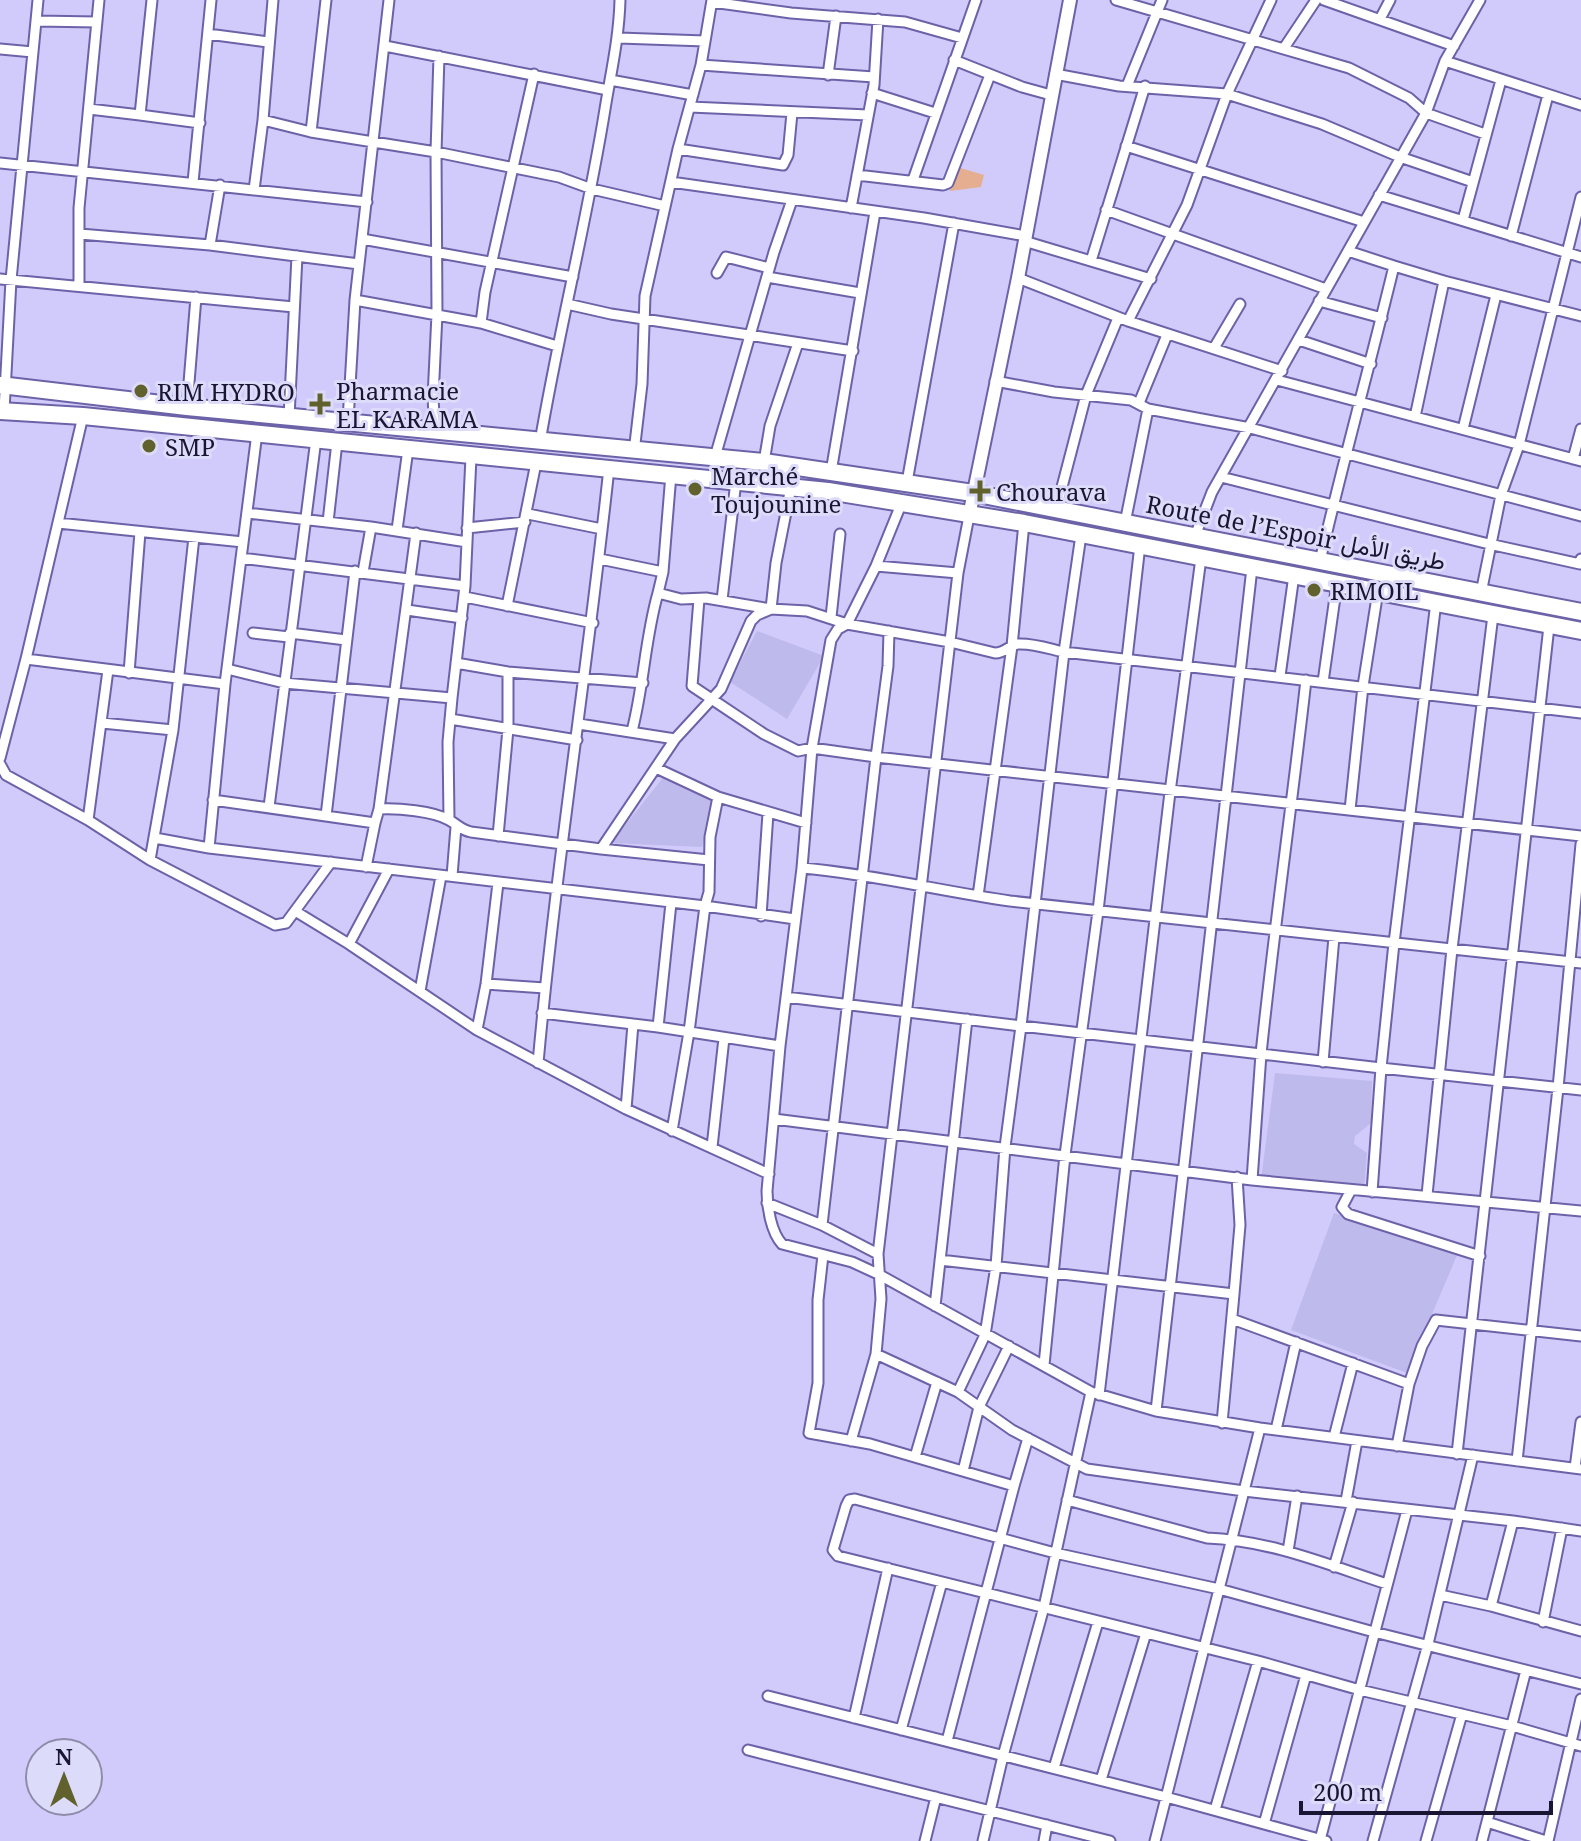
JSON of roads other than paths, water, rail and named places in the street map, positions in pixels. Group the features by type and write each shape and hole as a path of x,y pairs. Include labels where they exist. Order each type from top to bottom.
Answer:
{"highway":[{"name":"Route de l’Espoir طريق الأمل","path":"2,386 634,452 764,462 907,482 1581,612"},
{"name":"Route de l’Espoir طريق الأمل","path":"2,411 83,416 471,457 671,474 902,502 1581,631"}],"street":[{"path":"2,411 21,164 38,0"},
{"path":"79,286 79,208 99,0"},
{"path":"140,115 152,0"},
{"path":"193,182 211,0"},
{"path":"254,190 273,0"},
{"path":"311,132 326,0"},
{"path":"348,421 355,300 389,0"},
{"path":"540,442 557,346 592,189 619,38 620,0"},
{"path":"913,180 976,0"},
{"path":"851,1441 876,1354 881,1317 878,1254 958,573 1070,0"},
{"path":"1116,0 1349,68 1409,98 1426,113 1485,134"},
{"path":"1127,86 1162,0"},
{"path":"1056,510 1086,395 1123,320 1151,279 1173,233 1202,170 1227,94 1271,0"},
{"path":"1284,48 1316,0"},
{"path":"1324,0 1454,46"},
{"path":"1380,19 1390,0"},
{"path":"1195,536 1212,492 1426,113 1445,61 1480,0"},
{"path":"634,452 642,384 645,296 678,149 701,65 712,1 791,13 905,22 962,38"},
{"path":"828,75 836,16"},
{"path":"851,208 872,93 878,19"},
{"path":"37,21 97,22"},
{"path":"208,34 268,42"},
{"path":"619,38 705,41"},
{"path":"385,46 534,74 693,95"},
{"path":"0,49 33,52"},
{"path":"435,431 439,56"},
{"path":"954,60 1051,95"},
{"path":"1445,61 1581,105"},
{"path":"701,65 874,77"},
{"path":"481,323 534,74"},
{"path":"1055,74 1127,86 1227,94 1322,124 1400,157 1473,182"},
{"path":"857,175 943,185 948,183 990,75"},
{"path":"1463,220 1501,80"},
{"path":"1091,261 1145,86"},
{"path":"872,93 935,113"},
{"path":"1511,236 1548,95"},
{"path":"690,107 868,115"},
{"path":"89,109 200,123"},
{"path":"678,149 783,165 788,155 792,113"},
{"path":"263,120 311,132 436,152 569,179 592,189 665,206"},
{"path":"1126,146 1364,222"},
{"path":"0,163 367,202"},
{"path":"671,182 954,223 1025,238 1151,279"},
{"path":"210,245 220,185"},
{"path":"1379,195 1581,257"},
{"path":"1481,593 1501,495 1519,445 1581,197"},
{"path":"715,457 792,200"},
{"path":"1106,210 1326,289"},
{"path":"831,472 875,212"},
{"path":"907,482 954,223"},
{"path":"80,234 210,245 359,264"},
{"path":"362,239 573,277"},
{"path":"1348,251 1444,281 1581,316"},
{"path":"289,417 297,256"},
{"path":"717,273 726,257 768,272 860,293"},
{"path":"1320,561 1394,266"},
{"path":"1018,278 1123,320 1214,348 1280,376 1362,403 1577,460 1581,429"},
{"path":"0,279 294,307"},
{"path":"1415,417 1444,281"},
{"path":"1463,429 1496,295"},
{"path":"187,407 196,297"},
{"path":"355,300 481,323 557,346"},
{"path":"1319,301 1382,318"},
{"path":"567,304 853,351"},
{"path":"1214,348 1240,304"},
{"path":"1125,523 1144,406 1167,335"},
{"path":"1299,340 1371,364"},
{"path":"764,462 770,426 798,343"},
{"path":"995,381 1041,390 1122,399 1250,428 1581,516"},
{"path":"83,416 0,761 6,775 88,820 150,860 275,925 286,923 331,862"},
{"path":"209,848 225,684 257,433"},
{"path":"269,807 316,439"},
{"path":"328,522 337,442"},
{"path":"397,530 408,449"},
{"path":"420,991 446,876 452,823 450,719 465,592 471,457"},
{"path":"507,606 536,463"},
{"path":"538,1063 562,846 593,623 609,468"},
{"path":"632,731 643,683 651,616 663,572 671,474"},
{"path":"1221,477 1489,544 1580,564 1581,559"},
{"path":"722,600 736,481"},
{"path":"771,609 776,563 791,487"},
{"path":"902,502 876,566 847,624 838,629 831,640 812,748 769,1174 767,1203 777,1239 782,1244 852,1262 1095,1394 1156,1411 1222,1423 1578,1468 1581,1422"},
{"path":"247,513 397,530 467,542"},
{"path":"467,528 526,518 602,529"},
{"path":"58,523 243,542"},
{"path":"978,896 1012,646 1024,523"},
{"path":"326,816 346,640 371,527"},
{"path":"129,673 140,532"},
{"path":"366,867 379,809 416,533"},
{"path":"831,617 840,534"},
{"path":"958,1392 985,1335 996,1266 1005,1147 1064,652 1081,535"},
{"path":"150,860 173,730 194,537"},
{"path":"1044,1365 1065,1155 1098,911 1140,545"},
{"path":"241,558 411,579 507,606 593,623"},
{"path":"983,1841 1044,1607 1075,1463 1095,1394 1112,1280 1201,558"},
{"path":"600,559 663,572"},
{"path":"876,566 958,573"},
{"path":"1156,1411 1252,568"},
{"path":"1280,676 1294,575"},
{"path":"1323,682 1337,583"},
{"path":"1350,810 1363,686 1378,591"},
{"path":"658,593 681,599 722,600 771,609 794,609 847,624 995,653 1023,644 1064,652 1581,713"},
{"path":"699,599 692,686 764,734 801,751 812,748 1170,792 1411,815 1581,836"},
{"path":"1372,1192 1394,943 1436,602"},
{"path":"601,849 675,739 713,700 725,681 751,621 771,609"},
{"path":"407,610 462,618"},
{"path":"1427,1195 1452,949 1493,615"},
{"path":"1457,1454 1549,626"},
{"path":"822,1225 888,666 889,631"},
{"path":"253,633 346,640"},
{"path":"26,659 225,684"},
{"path":"456,663 508,672 643,683"},
{"path":"227,669 284,683 452,698"},
{"path":"88,820 108,670"},
{"path":"498,836 508,729 508,672"},
{"path":"1252,1180 1274,930 1306,680"},
{"path":"450,719 577,740"},
{"path":"102,723 173,730"},
{"path":"579,724 675,739"},
{"path":"656,768 718,797 806,823"},
{"path":"672,1131 709,892 711,825 718,797"},
{"path":"213,800 375,823"},
{"path":"379,809 400,809 452,823 471,832 562,846 709,860"},
{"path":"761,916 768,813"},
{"path":"155,838 209,848 795,919"},
{"path":"1517,1461 1581,844"},
{"path":"802,868 920,888 1098,911 1581,963"},
{"path":"349,944 389,869"},
{"path":"477,1030 486,984 498,883"},
{"path":"658,1027 671,903"},
{"path":"295,911 477,1030 626,1109 769,1174"},
{"path":"1323,1062 1334,937"},
{"path":"486,984 545,988"},
{"path":"786,997 1198,1048 1581,1090"},
{"path":"542,1013 780,1046"},
{"path":"935,1306 967,1019"},
{"path":"626,1109 633,1024"},
{"path":"712,1147 724,1038"},
{"path":"774,1119 1252,1180 1581,1211"},
{"path":"1222,1423 1240,1225 1237,1177"},
{"path":"1351,1190 1342,1207 1348,1214 1480,1256"},
{"path":"767,1203 822,1225 878,1254"},
{"path":"823,1255 818,1300 818,1383 808,1430 812,1435 915,1457 1014,1486"},
{"path":"940,1260 1234,1294"},
{"path":"1232,1319 1409,1384"},
{"path":"1397,1446 1409,1384 1422,1346 1436,1320 1581,1336"},
{"path":"1276,1430 1296,1342"},
{"path":"963,1471 979,1407 1009,1346"},
{"path":"876,1354 958,1392 1028,1438 1087,1469 1581,1531"},
{"path":"1334,1437 1353,1363"},
{"path":"915,1457 937,1382"},
{"path":"1155,1841 1260,1428"},
{"path":"947,1741 1028,1438"},
{"path":"1334,1567 1350,1501 1357,1441"},
{"path":"1373,1841 1428,1644 1473,1455"},
{"path":"1288,1551 1297,1496"},
{"path":"1581,1684 1219,1589 1000,1539 855,1499 849,1500 833,1550 835,1554 888,1568 1581,1746"},
{"path":"1067,1500 1207,1538 1231,1539 1288,1551 1387,1584"},
{"path":"768,1696 1323,1840 1407,1510"},
{"path":"1491,1606 1513,1521"},
{"path":"1543,1622 1562,1528"},
{"path":"854,1718 888,1568"},
{"path":"901,1730 942,1582"},
{"path":"1440,1595 1581,1631"},
{"path":"1054,1768 1098,1622"},
{"path":"1101,1780 1146,1633"},
{"path":"1215,1810 1258,1661"},
{"path":"1482,1841 1526,1670"},
{"path":"1264,1824 1306,1675"},
{"path":"1487,1822 1547,1841 1581,1699"},
{"path":"1426,1841 1462,1714"},
{"path":"748,1750 1110,1841"},
{"path":"925,1841 936,1797"},
{"path":"1044,1841 1047,1825"}],"place":[{"name":"RIM HYDRO","path":"141,391"},
{"name":"Pharmacie EL KARAMA","path":"320,404"},
{"name":"SMP","path":"149,446"},
{"name":"Marché Toujounine","path":"695,489"},
{"name":"Chourava","path":"980,491"},
{"name":"RIMOIL","path":"1314,590"}]}
